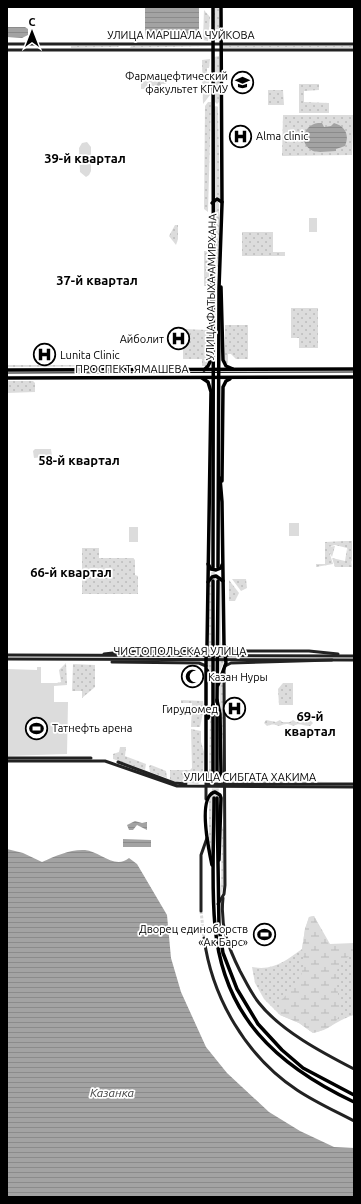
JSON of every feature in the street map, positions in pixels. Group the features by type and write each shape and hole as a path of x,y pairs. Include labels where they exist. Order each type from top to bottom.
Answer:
{"main road":[{"name":"УЛИЦА ФАТЫХА АМИРХАНА","path":"213,7 212,204 213,264 217,338"},
{"name":"УЛИЦА ФАТЫХА АМИРХАНА","path":"216,409 218,468 215,567 214,476 222,204 221,7"},
{"name":"УЛИЦА МАРШАЛА ЧУЙКОВА","path":"7,44 354,44"},
{"path":"31,44 31,50"},
{"path":"69,44 69,50"},
{"path":"121,44 121,50"},
{"path":"127,44 127,50"},
{"name":"УЛИЦА МАРШАЛА ЧУЙКОВА","path":"7,50 354,50"},
{"path":"212,105 222,105"},
{"path":"212,204 213,201 217,199 221,201 222,204"},
{"path":"203,370 210,364 211,289 213,264"},
{"path":"221,264 223,364 236,370"},
{"path":"210,352 213,356 218,358 222,351"},
{"name":"ПРОСПЕКТ ЯМАШЕВА","path":"7,370 354,369"},
{"name":"ПРОСПЕКТ ЯМАШЕВА","path":"7,378 354,377"},
{"path":"202,378 208,382 211,392 207,583 206,799 207,838 214,874"},
{"path":"233,378 224,383 221,489 226,737 225,885 223,896 225,933 228,947 258,1001 267,1013 285,1027 327,1054 354,1069"},
{"path":"211,392 216,387 220,388 223,393"},
{"path":"218,468 221,489"},
{"path":"209,496 214,476"},
{"path":"208,563 211,568 216,570 221,568 223,563"},
{"path":"207,583 210,579 216,576 221,579 223,584"},
{"path":"215,581 215,772"},
{"path":"224,645 229,651 240,652 317,652 350,656"},
{"path":"94,655 122,652 188,652 204,650 207,646"},
{"path":"188,652 193,658 188,663"},
{"path":"240,652 236,657 240,663"},
{"name":"ЧИСТОПОЛЬСКАЯ УЛИЦА","path":"7,655 179,657 354,656"},
{"name":"ЧИСТОПОЛЬСКАЯ УЛИЦА","path":"7,659 100,660 179,657"},
{"name":"ЧИСТОПОЛЬСКАЯ УЛИЦА","path":"250,657 354,660"},
{"path":"216,685 225,667 229,664 328,662 334,659"},
{"path":"100,660 124,663 199,663 206,668 216,685"},
{"path":"207,720 216,701"},
{"path":"206,771 211,778 215,779 219,777 221,743 220,714 216,701"},
{"path":"221,743 226,737"},
{"name":"УЛИЦА СИБГАТА ХАКИМА","path":"7,759 105,760 174,786 354,785"},
{"path":"206,799 213,792 220,795 220,854 217,881"},
{"path":"354,1094 303,1068 282,1050 258,1024 237,989 223,953 217,907 215,798 214,919 219,949 229,985 245,1016 269,1046 290,1065 315,1082 354,1102"},
{"path":"220,822 225,829"},
{"path":"201,911 201,855 207,838"},
{"path":"217,907 223,896"},
{"path":"204,938 212,975 217,990 230,1017 247,1043 268,1066 296,1089 354,1121"}],"green space":[{"path":"214,7 219,7 219,40 214,40"},
{"path":"204,10 210,17 208,41 203,40"},
{"path":"71,46 118,46 119,47 71,48"},
{"path":"131,46 209,46 130,48"},
{"path":"223,46 354,46 354,48 223,48"},
{"path":"219,56 219,102 217,104 215,102 214,57"},
{"path":"210,59 209,68 207,68 207,81 209,81 210,95 203,104 202,60"},
{"path":"141,73 152,73 152,79 158,79 158,73 166,73 166,84 161,84 161,89 141,89"},
{"path":"299,84 319,84 319,90 304,91 304,102 329,103 329,113 299,113"},
{"path":"268,90 283,90 284,105 268,105"},
{"path":"208,102 211,102 208,212 204,209 205,106"},
{"path":"354,103 352,155 282,156 283,115 353,115"},
{"path":"214,107 218,107 220,198 214,197"},
{"path":"87,142 91,147 91,171 86,177 80,172 79,148 82,143"},
{"path":"214,202 218,202 219,204 219,256 217,272"},
{"path":"309,218 317,218 317,232 309,232"},
{"path":"175,225 178,225 178,239 176,245 169,236"},
{"path":"242,232 273,232 273,252 285,252 285,256 242,256"},
{"path":"204,251 209,251 209,286 204,286"},
{"path":"291,308 318,308 318,348 299,348 299,338 291,338"},
{"path":"225,325 248,325 248,359 236,359 231,354 228,354 228,364 225,362"},
{"path":"183,329 208,330 208,361 206,366 202,366 202,359 183,359"},
{"path":"7,365 133,365 133,366 7,367"},
{"path":"7,381 33,381 35,383 35,392 7,393"},
{"path":"35,449 51,449 52,456 34,458 33,451"},
{"path":"289,523 299,523 299,536 289,536"},
{"path":"129,527 138,527 138,542 129,542"},
{"path":"352,541 352,567 335,567 332,558 345,561 347,549 349,554 347,548 335,545 328,547 335,546 332,557 329,551 333,564 316,567 316,564 325,564 325,542"},
{"path":"82,548 99,548 99,558 133,558 135,560 135,575 138,576 138,594 82,594"},
{"path":"215,577 218,580 211,580 211,676 207,663 209,641 209,581"},
{"path":"232,579 246,579 247,588 241,591"},
{"path":"218,580 221,583 221,642 224,662 218,675"},
{"path":"229,580 239,593 235,601 229,601"},
{"path":"66,663 67,683 57,683 61,682 59,670"},
{"path":"73,664 95,665 95,687 82,698 82,691 72,691"},
{"name":"Татнефть арена","path":"37,667 41,667 41,683 67,683 67,685 54,686 54,702 68,702 67,754 7,756 7,669 37,670"},
{"path":"223,674 224,734 222,740 219,686"},
{"path":"283,683 293,683 293,705 279,705 278,689"},
{"path":"181,700 203,701 204,708 200,727 191,727 192,703 181,703"},
{"path":"212,712 213,772 219,771 215,776 210,774 209,771 210,719"},
{"path":"218,712 219,715 219,771"},
{"path":"266,720 290,722 293,720 296,722 310,720 313,723 310,726 300,724 293,726 286,724 279,726 273,724 267,726 264,723"},
{"path":"191,729 201,731 201,742 204,752 203,779 198,784 172,782 170,780 170,770 190,770 192,768"},
{"path":"120,747 126,747 125,756 146,764 145,770 113,759 113,754 119,752"},
{"path":"151,765 166,771 167,778 150,772 149,766"},
{"path":"230,780 328,782 230,782"},
{"path":"215,794 220,797 219,853 219,799 212,798 212,853 209,842 209,799 210,796"},
{"path":"222,826 224,830 224,885 221,894"},
{"path":"314,916 330,944 354,943 354,1015 313,1033 299,1023 280,1015 264,999 255,983 252,967 267,968 279,964 302,949 305,929 309,917"},
{"path":"314,916 329,945 354,944 354,951 341,963 337,969 340,1010 338,1017 334,1024 326,1029 313,1033 299,1023 280,1015 280,1001 300,982 304,960 302,949 305,929 309,917"}],"water":[{"path":"145,7 199,7 199,30 190,37 145,37"},
{"path":"7,27 25,27 28,29 28,35 22,38 7,37"},
{"path":"322,123 324,127 331,126 334,123 341,126 347,135 345,146 336,149 336,151 324,152 313,151 308,148 305,144 304,135 309,127"},
{"path":"135,821 142,823 147,822 147,830 137,825 133,830 129,830 127,825"},
{"path":"123,839 151,840 151,847 123,847"},
{"name":"Казанка","path":"7,849 23,853 42,862 58,855 85,850 118,862 129,858 137,864 167,915 171,958 181,992 206,1047 227,1073 269,1112 300,1131 334,1147 354,1148 354,1197 7,1197"}],"tunnel":[{"path":"213,567 213,581"},
{"path":"213,772 214,798"},
{"path":"217,772 217,795"},
{"path":"201,911 204,938"}],"tram line":[{"path":"7,373 354,372"}],"place":[{"name":"Фармацефтический факультет КГМУ","path":"243,82"},
{"name":"Alma clinic","path":"240,136"},
{"name":"Айболит","path":"179,339"},
{"name":"Lunita Clinic","path":"45,355"},
{"name":"Казан Нуры","path":"193,677"},
{"name":"Гирудомед","path":"234,709"},
{"name":"Татнефть арена","path":"37,728"},
{"name":"Дворец единоборств «Ак Барс»","path":"264,935"}],"district":[{"name":"39-й квартал","path":"85,158"},
{"name":"37-й квартал","path":"97,280"},
{"name":"58-й квартал","path":"79,460"},
{"name":"66-й квартал","path":"71,572"},
{"name":"69-й квартал","path":"310,724"}]}
